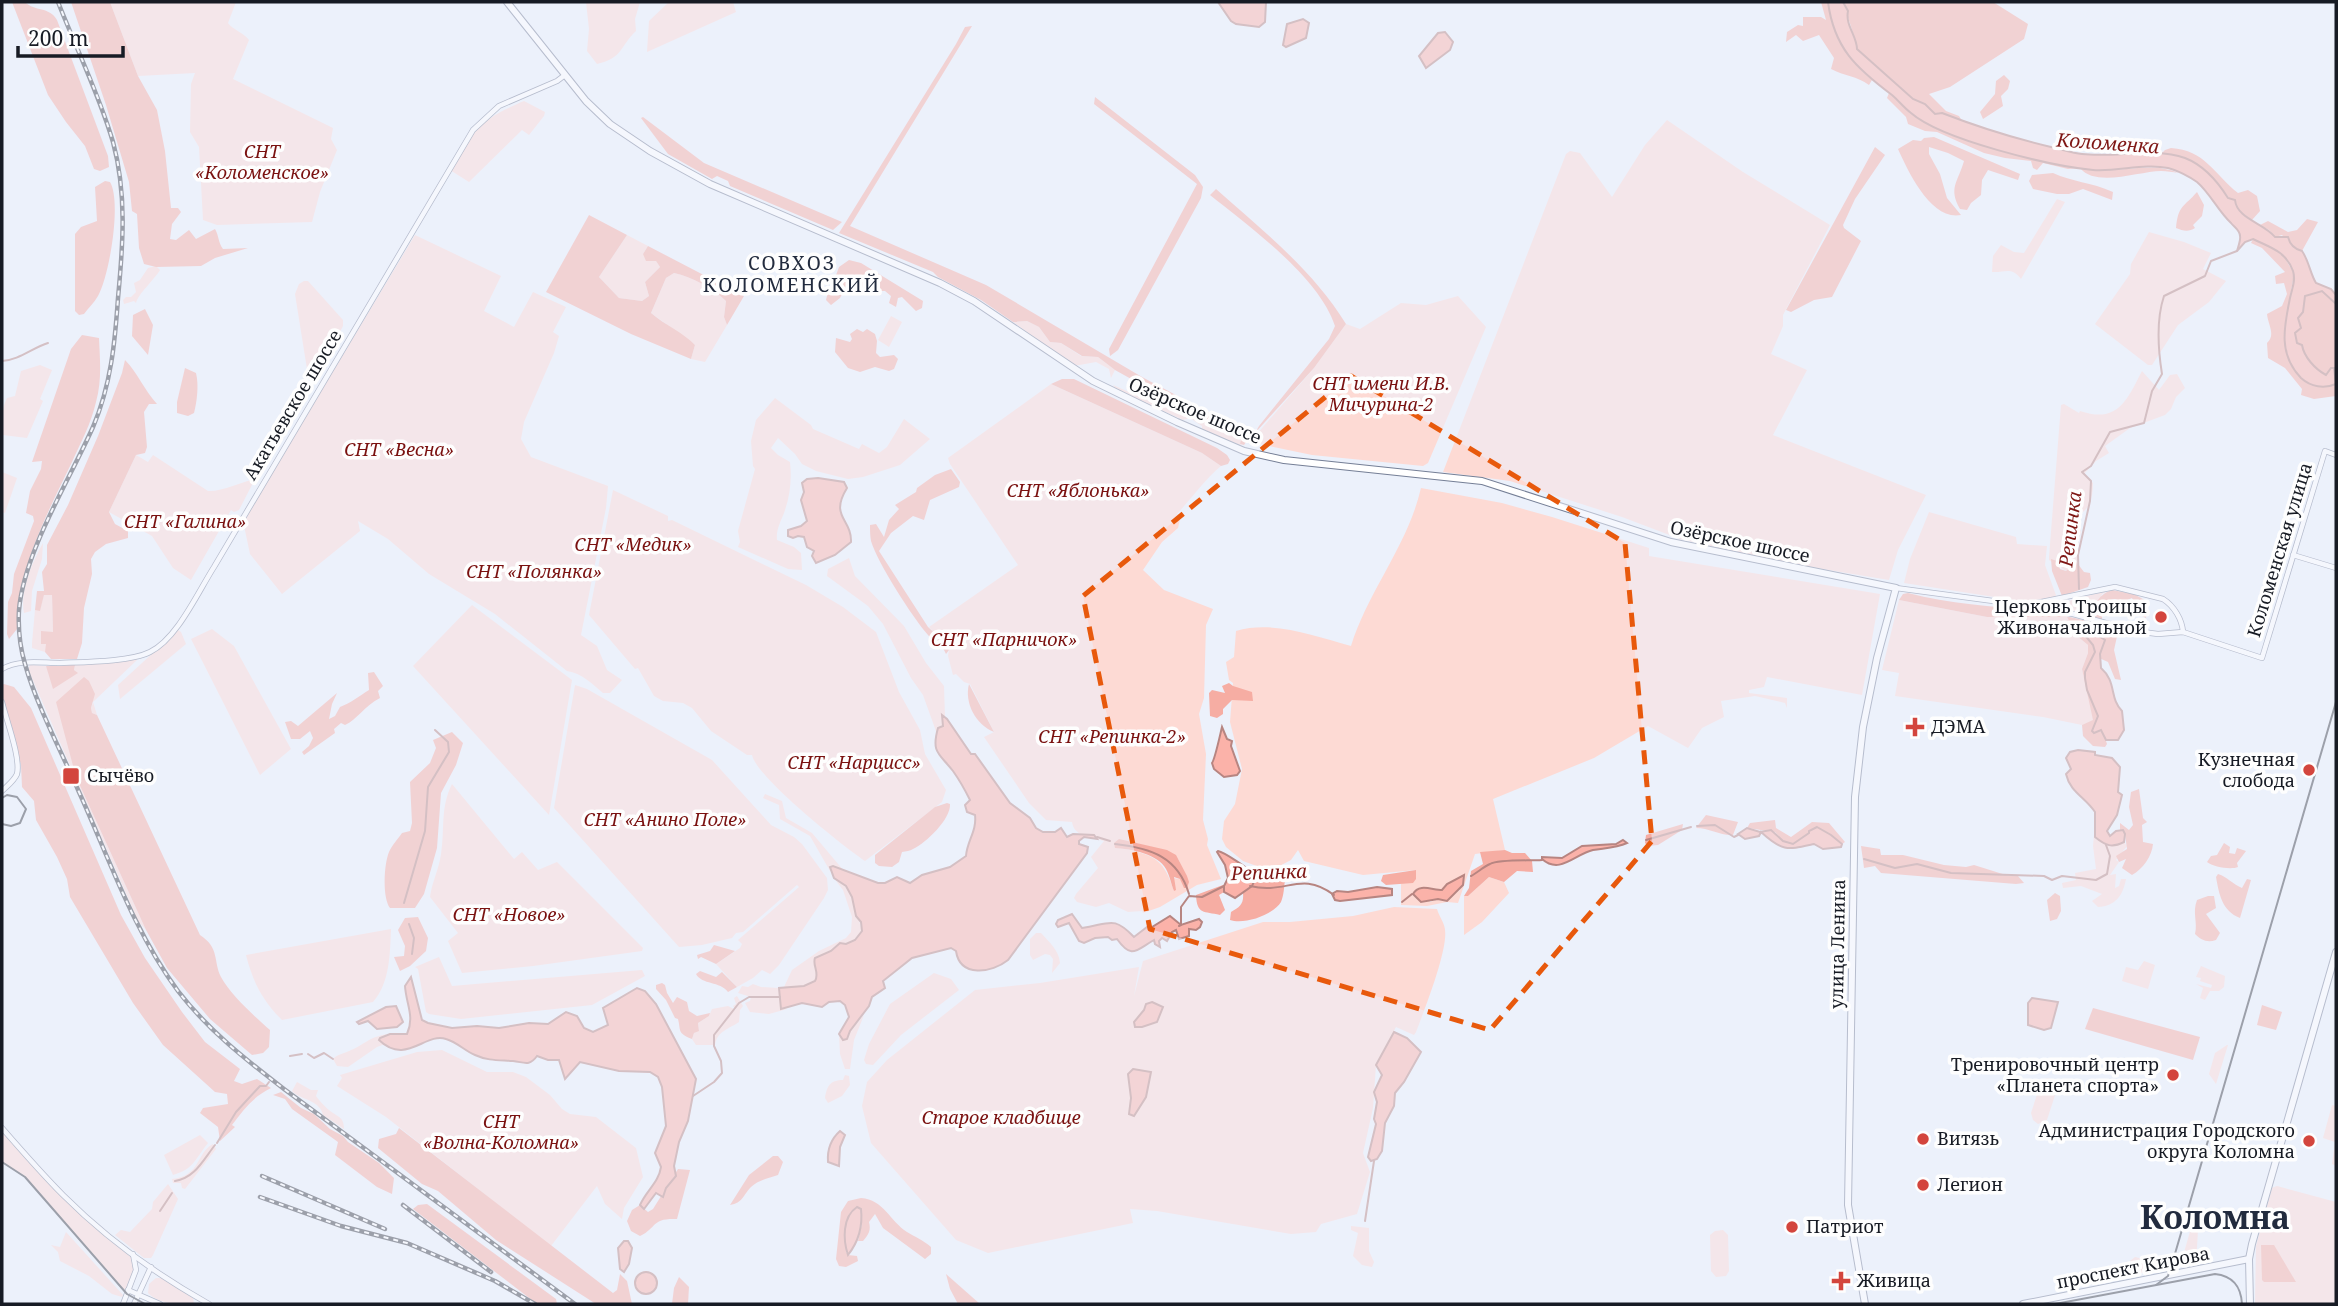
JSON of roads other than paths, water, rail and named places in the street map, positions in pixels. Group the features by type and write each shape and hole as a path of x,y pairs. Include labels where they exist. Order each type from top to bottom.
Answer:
{"main road":[{"name":"Озёрское шоссе","path":"507,2 586,101 610,124 677,167 728,192 940,283 974,301 1093,381 1244,451 1281,459 1482,481 1671,541 1896,588 2073,614 2135,631 2158,634 2183,632 2262,658"},
{"name":"Акатьевское шоссе","path":"2,669 17,663 87,662 132,656 152,651 164,641 178,625 218,560 473,130 499,106 565,75"},
{"name":"Коломенская улица","path":"2262,658 2325,451 2336,455"},
{"path":"2293,555 2336,568"},
{"name":"улица Ленина","path":"1865,1304 1847,1205 1855,797 1868,702 1896,588"},
{"path":"2023,605 2106,588 2121,588 2169,603 2179,618 2183,632"},
{"path":"2,702 15,751 17,772 2,791"},
{"path":"2250,1304 2249,1259 2254,1234 2336,952"},
{"path":"2,1128 65,1197 149,1266 200,1302 209,1304"},
{"path":"123,1304 136,1270 132,1253"},
{"name":"проспект Кирова","path":"2023,1304 2249,1259"},
{"path":"136,1270 149,1266"},
{"path":"136,1299 149,1266"},
{"path":"128,1290 136,1299 160,1304"}],"waterway":[{"name":"Репинка","path":"2079,589 2078,555 2090,501 2091,481 2082,472 2091,466 2110,432 2144,423 2152,391 2162,374 2158,335 2164,296 2205,276 2211,261 2237,251"},
{"path":"2,361 48,343"},
{"path":"404,903 425,831 428,787 449,752 448,742 435,730"},
{"name":"Репинка","path":"1697,826 1715,825 1734,837 1738,835"},
{"name":"Репинка","path":"1646,840 1691,827"},
{"path":"1097,837 1110,841"},
{"path":"1115,844 1140,848 1170,863 1178,871 1189,894"},
{"name":"Репинка","path":"1864,859 1895,868 1917,864 1951,873 2044,876 2052,880 2062,876 2096,880 2107,874 2110,856 2106,845"},
{"name":"Репинка","path":"1471,876 1494,862 1542,860"},
{"name":"Репинка","path":"1250,886 1274,888 1312,884 1334,895"},
{"name":"Репинка","path":"1179,926 1181,907 1189,896 1202,897 1224,886"},
{"name":"Репинка","path":"1402,902 1412,894"},
{"path":"409,924 414,938 412,954"},
{"path":"693,1096 722,1073 721,1061 714,1046 714,1035 739,1003 749,997 780,997"},
{"path":"308,1054 314,1058 324,1053 333,1059"},
{"path":"290,1056 302,1054"},
{"path":"217,1143 236,1112 260,1086 266,1086 269,1082"},
{"path":"175,1181 193,1172 215,1145"},
{"path":"1365,1221 1374,1161"},
{"path":"160,1211 172,1193"}],"tram line":[{"path":"2156,1285 2168,1276 2172,1264 2336,702"},
{"path":"2,798 7,795 17,797 26,809 20,823 11,826 2,824"},
{"path":"2,1162 25,1177 127,1294 145,1304"},
{"path":"2055,1304 2215,1274 2227,1277 2235,1283 2242,1304"}],"railway":[{"path":"58,2 113,142 122,200 122,239 114,347 104,395 93,427 38,541 23,588 19,610 20,637 25,664 36,695 135,920 162,968 202,1019 269,1078 575,1304"},
{"path":"262,1176 385,1229"},
{"path":"260,1197 341,1226 407,1243 495,1281 535,1304"},
{"path":"403,1205 491,1272"}],"place":[{"name":"Церковь Троицы Живоначальной","path":"2161,617"},
{"name":"ДЭМА","path":"1915,727"},
{"name":"Кузнечная слобода","path":"2309,770"},
{"name":"Сычёво","path":"71,776"},
{"name":"Тренировочный центр «Планета спорта»","path":"2173,1075"},
{"name":"Витязь","path":"1923,1139"},
{"name":"Администрация Городского округа Коломна","path":"2309,1141"},
{"name":"Легион","path":"1923,1185"},
{"name":"Патриот","path":"1792,1227"},
{"name":"Живица","path":"1841,1281"}],"district":[{"name":"СОВХОЗ КОЛОМЕНСКИЙ","path":"792,274"},
{"name":"Коломна","path":"2215,1218"}],"water label":[{"name":"Коломенка","path":"2108,143"}],"park label":[{"name":"СНТ «Коломенское»","path":"262,162"},
{"name":"СНТ имени И.В. Мичурина-2","path":"1381,394"},
{"name":"СНТ «Весна»","path":"399,450"},
{"name":"СНТ «Яблонька»","path":"1078,491"},
{"name":"СНТ «Галина»","path":"185,522"},
{"name":"СНТ «Медик»","path":"633,545"},
{"name":"СНТ «Полянка»","path":"534,572"},
{"name":"СНТ «Парничок»","path":"1004,640"},
{"name":"СНТ «Репинка-2»","path":"1112,737"},
{"name":"СНТ «Нарцисс»","path":"854,763"},
{"name":"СНТ «Анино Поле»","path":"665,820"},
{"name":"СНТ «Новое»","path":"509,915"},
{"name":"Старое кладбище","path":"1001,1118"},
{"name":"СНТ «Волна-Коломна»","path":"501,1132"}]}
